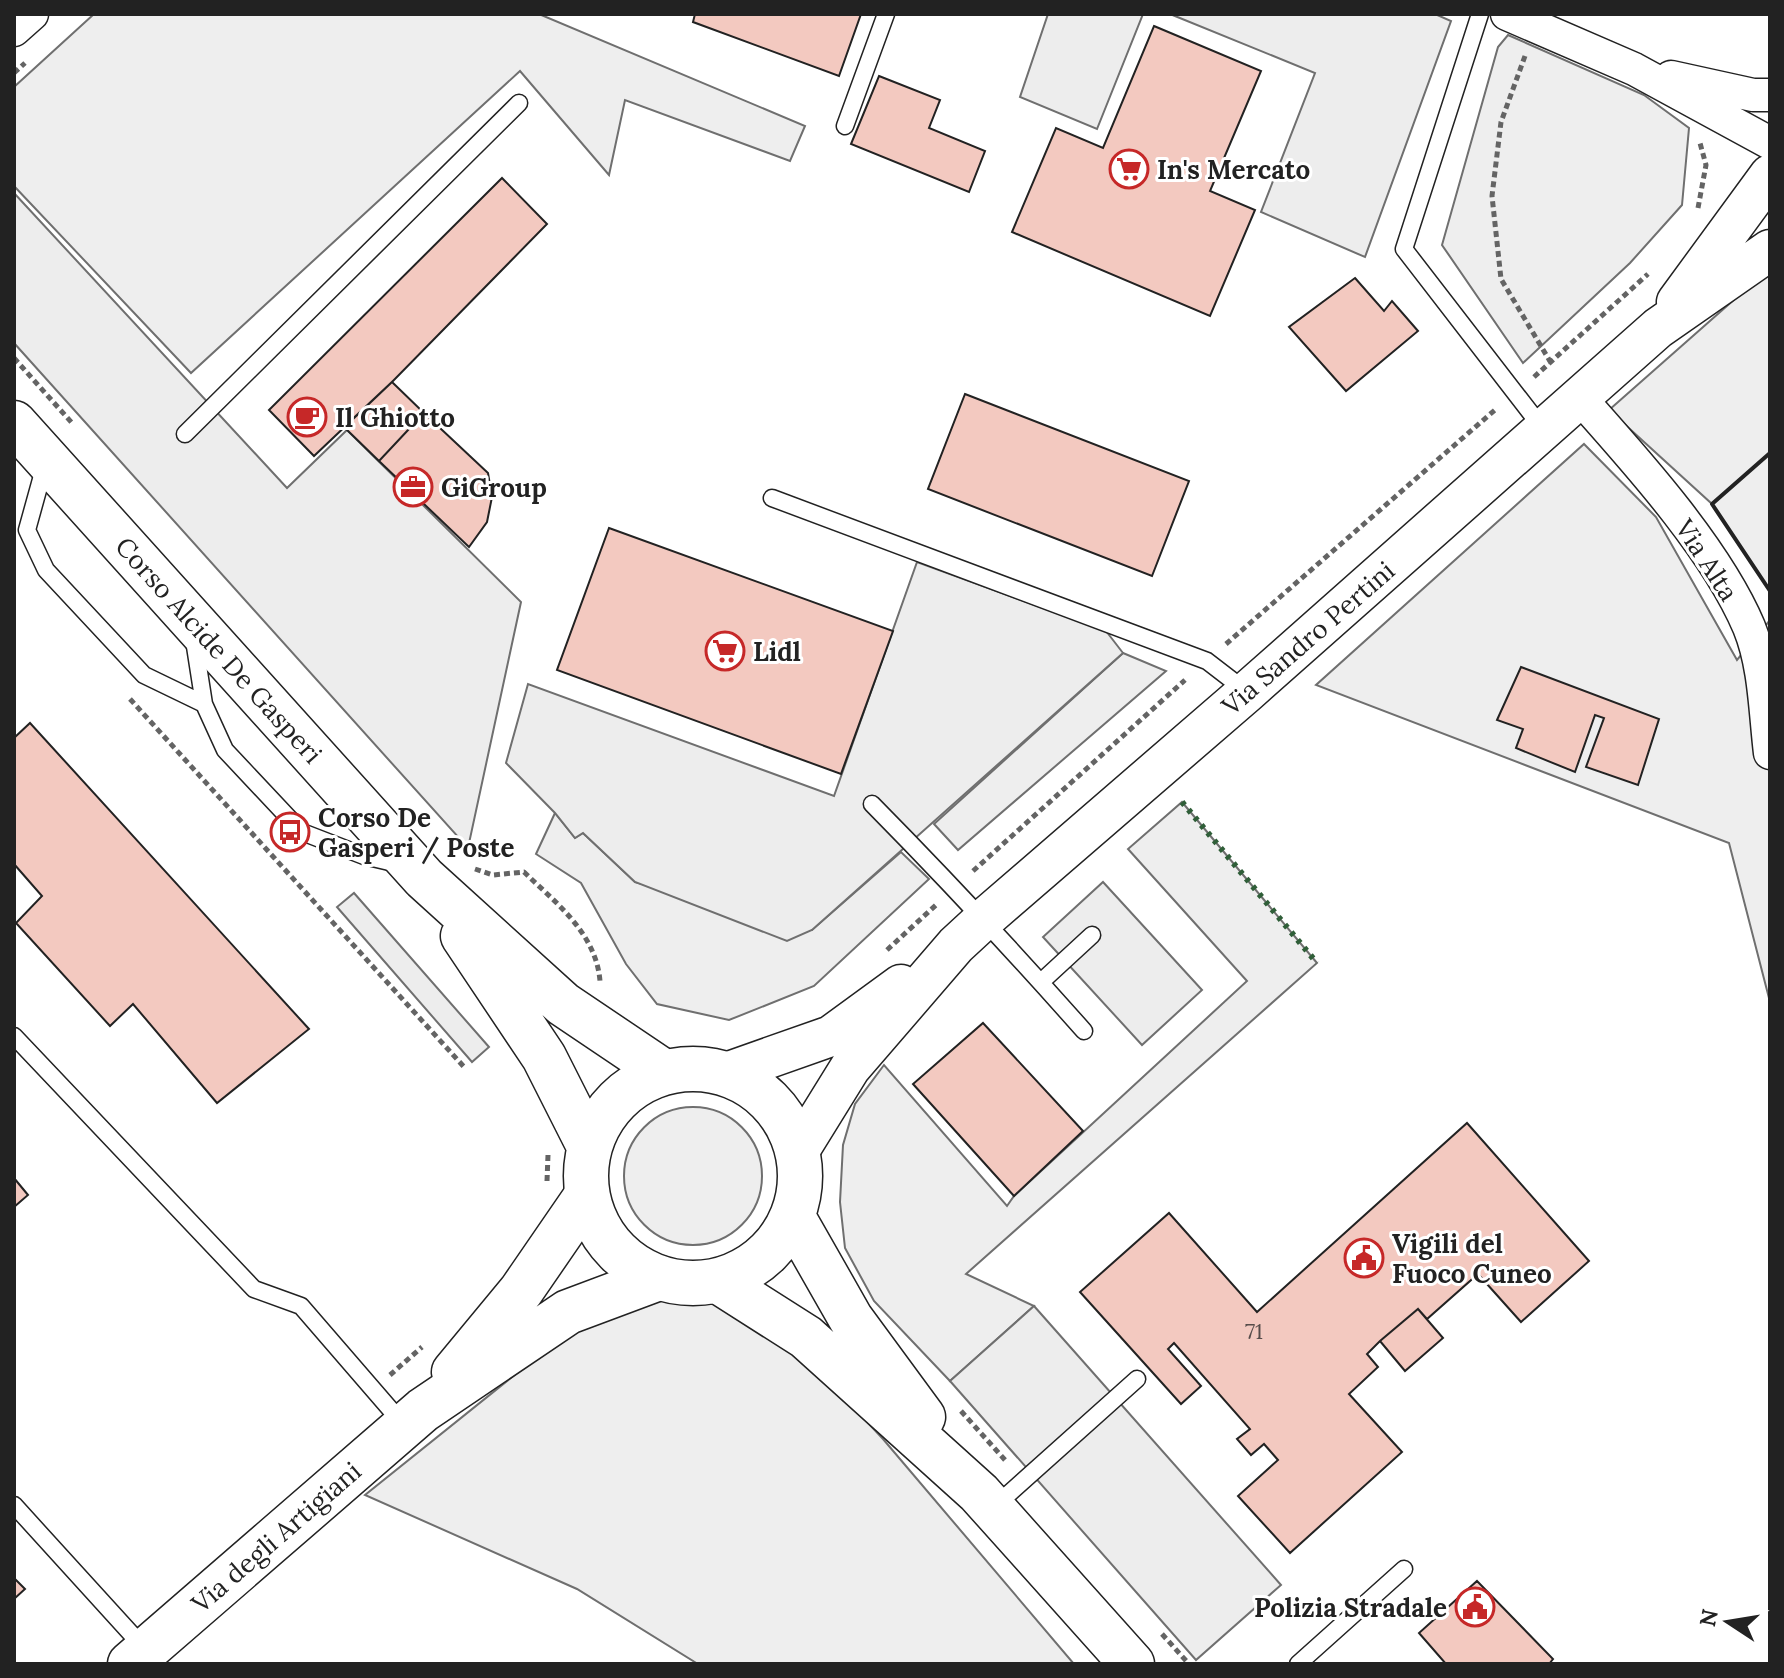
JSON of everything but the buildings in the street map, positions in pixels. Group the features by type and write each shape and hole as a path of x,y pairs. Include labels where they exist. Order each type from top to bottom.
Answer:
{"main road":[{"name":"Corso Alcide De Gasperi","path":"14,423 420,873 544,1057 569,1143"},
{"name":"Corso Alcide De Gasperi","path":"420,873 582,994 664,1072"},
{"path":"695,1068 726,1073 759,1090 784,1118 798,1152 801,1185 793,1217 775,1246 749,1268 718,1281 688,1284 659,1278 633,1266 612,1247 596,1222 567,1195 585,1170 569,1143 631,1088 664,1072 695,1068"},
{"name":"Via degli Artigiani","path":"413,1417 521,1291 567,1195"},
{"path":"793,1217 851,1319 986,1500 1132,1664"},
{"name":"Via degli Artigiani","path":"138,1657 413,1417 568,1312 659,1278"},
{"path":"718,1281 806,1337 986,1500"}],"street":[{"path":"14,30 32,14"},
{"path":"1521,20 1634,69 1770,143"},
{"path":"1634,69 1753,95 1770,95"},
{"name":"Via Sandro Pertini","path":"1658,328 1770,175"},
{"name":"Via Sandro Pertini","path":"726,1073 831,1036 969,933 1658,328 1770,250"},
{"name":"Via Alta","path":"1580,398 1668,502 1699,542 1731,592 1749,627 1759,659 1770,753"},
{"name":"Via Sandro Pertini","path":"798,1152 850,1068 969,933"}],"lane":[{"path":"845,126 886,14"},
{"path":"1480,14 1404,249 1544,430"},
{"path":"185,434 519,103"},
{"path":"47,459 27,530 46,570 144,675 204,704"},
{"path":"772,498 1207,661 1247,692"},
{"path":"191,619 204,704 225,750 302,832 420,873"},
{"path":"872,804 954,888 969,933 1041,982 1084,1031"},
{"path":"1041,982 1092,935"},
{"path":"14,1036 254,1289 301,1306 374,1389 413,1417"},
{"path":"986,1500 1137,1379"},
{"path":"14,1505 138,1657"},
{"path":"1298,1664 1404,1569"}],"path":[{"path":"1521,20 1501,122 1492,196 1501,279 1551,362 1580,398"},
{"path":"1683,96 1679,109 1694,118 1706,165 1695,220"},
{"path":"879,957 1207,661 1657,266"},
{"path":"14,358 72,424"},
{"path":"121,689 465,1068"},
{"path":"471,867 493,875 524,872 580,926 599,970"},
{"path":"582,994 599,970"},
{"path":"582,994 599,970"},
{"path":"567,1195 569,1143"},
{"path":"374,1389 427,1343"}],"shaded area":[{"path":"94,14 539,14 805,126 790,161 625,100 609,175 520,71 191,373 14,186 14,87"},
{"path":"1048,14 1143,14 1097,129 1020,97"},
{"path":"1170,14 1435,14 1451,21 1365,257 1261,212 1315,73"},
{"path":"1508,35 1644,95 1689,128 1682,205 1630,263 1523,363 1442,245 1498,47"},
{"path":"14,193 287,488 347,430 521,602 468,848 14,343"},
{"path":"1770,268 1770,591 1712,504 1609,410"},
{"path":"1584,444 1656,517 1737,660 1770,620 1770,1002 1729,843 1316,685"},
{"path":"917,562 1106,631 1123,653 812,930 787,941 635,882 583,833 575,838 506,763 528,684 834,796"},
{"path":"1123,653 1166,671 958,850 934,824"},
{"path":"1182,802 1317,963 966,1274 1034,1306 950,1381 874,1301 845,1248 840,1202 843,1145 855,1104 884,1065 1007,1206 1014,1196 1247,981 1128,849"},
{"path":"555,813 575,838 583,833 635,882 812,930 901,852 929,879 814,986 729,1020 657,1004 626,964 581,883 536,854"},
{"path":"1103,882 1202,990 1142,1045 1043,937"},
{"path":"354,893 489,1047 472,1062 337,907"},
{"path":"693,1107 719,1112 742,1127 757,1150 762,1176 757,1202 742,1225 719,1240 693,1245 667,1240 644,1225 629,1202 624,1176 629,1150 644,1127 667,1112"},
{"path":"665,1296 750,1310 803,1353 883,1439 1074,1664 698,1664 577,1589 365,1495 588,1316"},
{"path":"1034,1306 1281,1585 1196,1660 950,1381"}],"hedge":[{"path":"1182,802 1317,963"}],"wall":[{"path":"1770,453 1712,504 1770,591"}],"place":[{"name":"In's Mercato","path":"1129,169"},
{"name":"Il Ghiotto","path":"307,417"},
{"name":"GiGroup","path":"413,487"},
{"name":"Lidl","path":"725,651"},
{"name":"Corso De Gasperi / Poste","path":"290,832"},
{"name":"Vigili del Fuoco Cuneo","path":"1364,1258"},
{"name":"Polizia Stradale","path":"1475,1607"}]}
